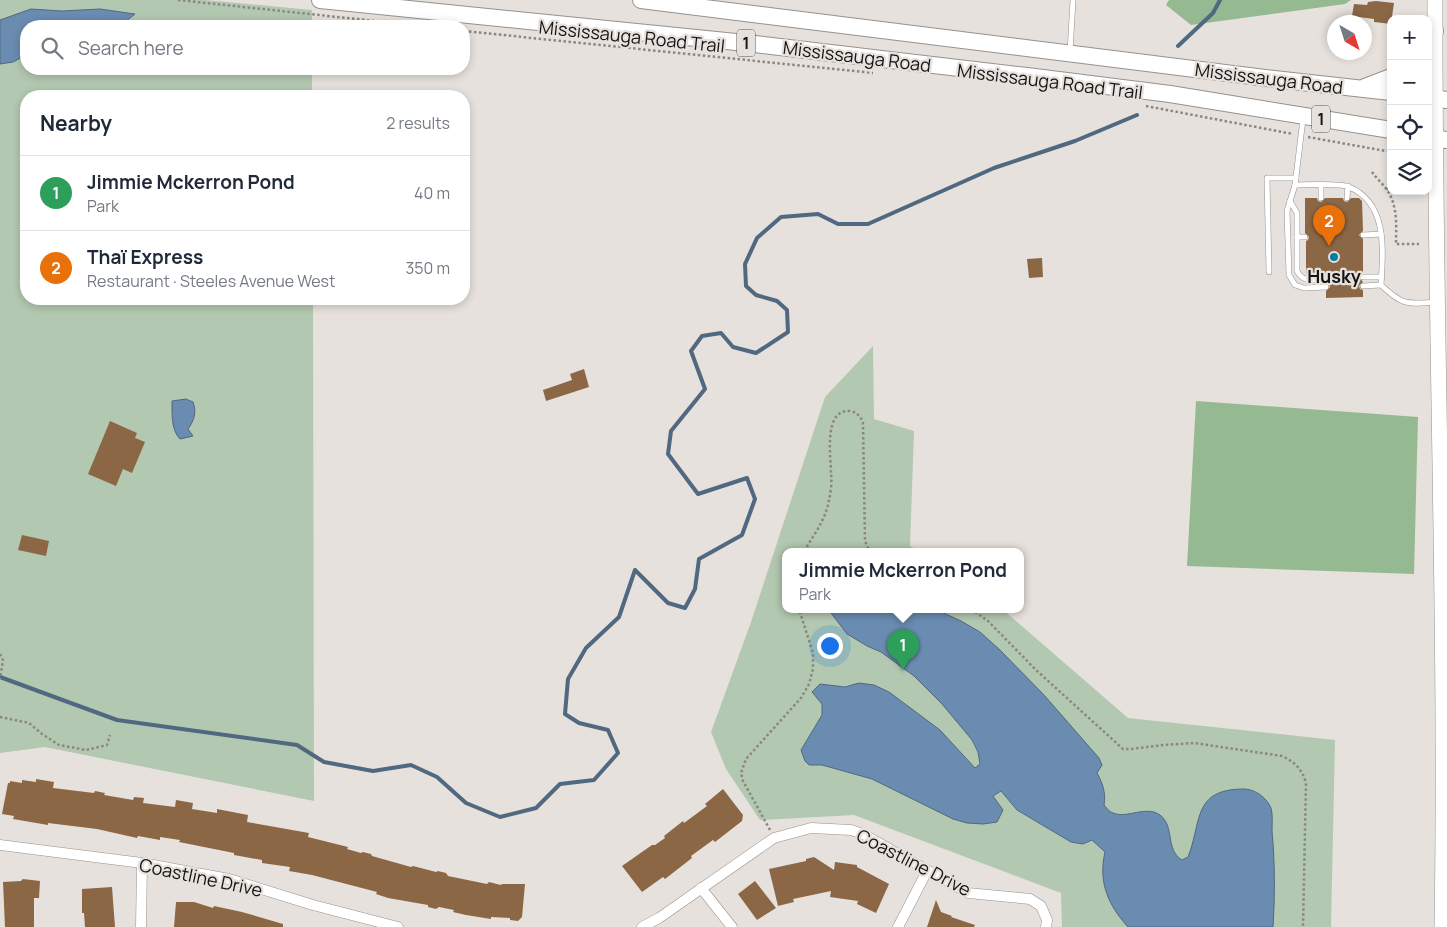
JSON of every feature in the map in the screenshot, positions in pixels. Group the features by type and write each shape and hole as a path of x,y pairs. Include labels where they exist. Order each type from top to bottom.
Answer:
{"main road":[{"name":"Mississauga Road","path":"320,0 746,43 1027,76 1170,94 1387,129"},
{"name":"Mississauga Road","path":"642,0 1387,91"},
{"path":"1432,25 1435,0"},
{"path":"1432,44 1437,98 1437,302 1442,595 1442,927"},
{"path":"1361,88 1387,78"}],"street":[{"name":"Coastline Drive","path":"642,927 659,918 774,838 810,828 851,830 863,834 968,893 1030,899 1041,906 1047,920 1046,927"},
{"name":"Coastline Drive","path":"0,845 142,863 229,879 313,905 398,927"},
{"path":"141,927 142,863"},
{"path":"898,927 927,871"},
{"path":"701,888 732,927"}],"lane":[{"path":"1070,53 1073,0"},
{"path":"1303,116 1295,185 1287,210 1289,274 1295,284 1304,288 1326,287"},
{"path":"1269,272 1267,178 1296,178"},
{"path":"1295,185 1348,186 1369,200 1380,224 1381,285"},
{"path":"1321,185 1321,198"},
{"path":"1347,198 1348,186"},
{"path":"1290,201 1297,213 1296,271 1299,277 1305,280 1326,279"},
{"path":"1362,235 1381,234"},
{"path":"1296,238 1306,237"},
{"path":"1363,278 1382,277"},
{"path":"1363,286 1381,285 1396,298 1409,304 1437,302"}],"path":[{"path":"178,0 366,20"},
{"name":"Mississauga Road Trail","path":"470,32 881,74"},
{"name":"Mississauga Road Trail","path":"1141,106 1387,151"},
{"path":"1372,172 1387,190"},
{"path":"1390,195 1395,213 1396,244 1419,244"},
{"path":"806,548 821,525 829,500 832,474 829,446 833,423 838,414 848,411 858,414 863,424 865,541 868,548"},
{"path":"774,838 742,781 741,773 746,759 800,698 809,684 813,669 813,653 800,613"},
{"path":"977,613 988,621 1036,670 1123,748 1131,749 1194,743 1282,756 1298,766 1306,783 1303,927"},
{"path":"0,654 3,660 0,679"},
{"path":"0,717 29,723 60,745 86,750 107,745 110,735"}],"green space":[{"path":"0,0 205,0 312,10 312,20 20,20 20,75 312,75 312,90 20,90 20,305 313,305 314,801 45,747 0,753"},
{"path":"1169,0 1351,0 1345,4 1191,25 1166,5"},
{"path":"873,346 874,419 914,431 910,546 914,548 782,548 782,613 1007,613 1128,718 1335,740 1331,927 1062,927 1061,893 854,815 760,820 726,769 711,732 751,622 825,397"},
{"path":"1196,401 1418,417 1414,574 1187,566"}],"water":[{"path":"31,9 62,11 100,9 135,14 128,20 20,20 20,58 13,62 0,64 0,20"},
{"path":"186,399 193,402 195,409 192,423 188,429 193,436 180,439 175,431 172,401"},
{"path":"831,613 944,613 980,632 1044,695 1099,758 1102,765 1097,773 1105,796 1104,805 1112,812 1118,814 1149,811 1160,815 1167,825 1174,850 1182,860 1188,857 1198,820 1207,801 1227,790 1248,789 1260,795 1269,804 1272,814 1274,855 1273,927 1128,927 1115,910 1106,892 1103,873 1105,852 1092,840 1083,844 1071,842 1017,810 1001,791 993,796 1003,810 997,822 983,824 967,823 953,819 872,779 822,765 809,765 805,761 801,750 822,715 822,704 812,692 820,684 845,687 859,683 874,685 889,692 940,730 975,768 980,764 978,752 972,740 942,704 914,676 881,652 847,634"}],"building":[{"path":"1368,2 1394,3 1392,15 1387,15 1387,24 1374,22 1372,15 1352,15 1354,4 1367,5"},
{"name":"Husky","path":"1305,198 1317,198 1321,202 1325,198 1343,198 1347,202 1351,198 1359,198 1362,201 1363,231 1359,235 1363,239 1363,273 1359,277 1363,282 1359,286 1363,290 1363,297 1326,298 1326,291 1330,287 1328,283 1330,280 1329,276 1306,274 1306,241 1309,237 1305,233"},
{"path":"1042,258 1043,277 1029,278 1027,259"},
{"path":"584,369 589,387 546,401 543,390 572,380 570,374"},
{"path":"110,421 137,433 135,438 145,442 132,473 123,469 116,486 88,474"},
{"path":"22,535 49,541 46,556 18,550"},
{"path":"36,779 54,782 53,788 94,793 95,791 105,793 104,795 133,800 134,797 144,798 143,803 175,807 176,800 193,803 192,809 217,813 217,809 248,815 247,822 309,833 308,837 348,847 347,849 371,854 372,856 411,867 438,871 446,873 448,876 487,884 489,882 501,885 525,884 522,917 518,921 510,920 510,918 491,917 491,919 453,912 454,910 439,907 436,909 428,907 428,905 388,898 376,894 377,892 312,875 289,871 290,867 262,863 262,860 179,842 180,840 160,837 160,840 138,836 137,838 97,829 48,823 48,825 13,819 14,816 2,814 8,783 10,781 22,783 22,780 36,782"},
{"path":"723,789 743,815 742,821 715,842 713,840 691,856 692,858 665,879 663,877 642,892 622,866 665,838 664,836 683,821 684,823 707,806 705,804"},
{"path":"814,857 834,870 835,862 857,865 857,867 889,884 876,913 857,904 858,901 830,897 831,891 793,899 794,902 778,906 769,869 806,861 806,859"},
{"path":"23,879 40,881 39,898 34,898 34,927 5,927 3,882 21,881"},
{"path":"755,881 776,908 757,920 738,894"},
{"path":"112,887 115,927 85,927 84,913 82,913 82,889"},
{"path":"936,900 941,912 975,925 974,927 927,927"},
{"path":"176,902 194,902 213,908 214,906 242,912 283,924 283,927 174,927"}],"waterway":[{"path":"1178,46 1213,13 1220,0"},
{"path":"0,677 117,720 297,745 324,762 373,771 411,765 437,777 466,803 500,817 536,808 560,784 594,780 618,753 608,730 579,723 565,714 568,679 586,648 619,617 635,570 668,603 685,608 695,589 699,559 742,535 755,499 747,478 698,494 668,454 671,431 705,389 691,351 702,336 721,333 733,347 756,353 788,332 787,310 777,301 756,295 746,286 745,264 757,238 781,217 818,214 838,224 868,224 994,168 1075,141 1137,115"}],"place":[{"name":"Thaï Express","path":"1329,246"},
{"name":"Husky","path":"1334,257"},
{"name":"Jimmie Mckerron Pond","path":"903,670"}]}
